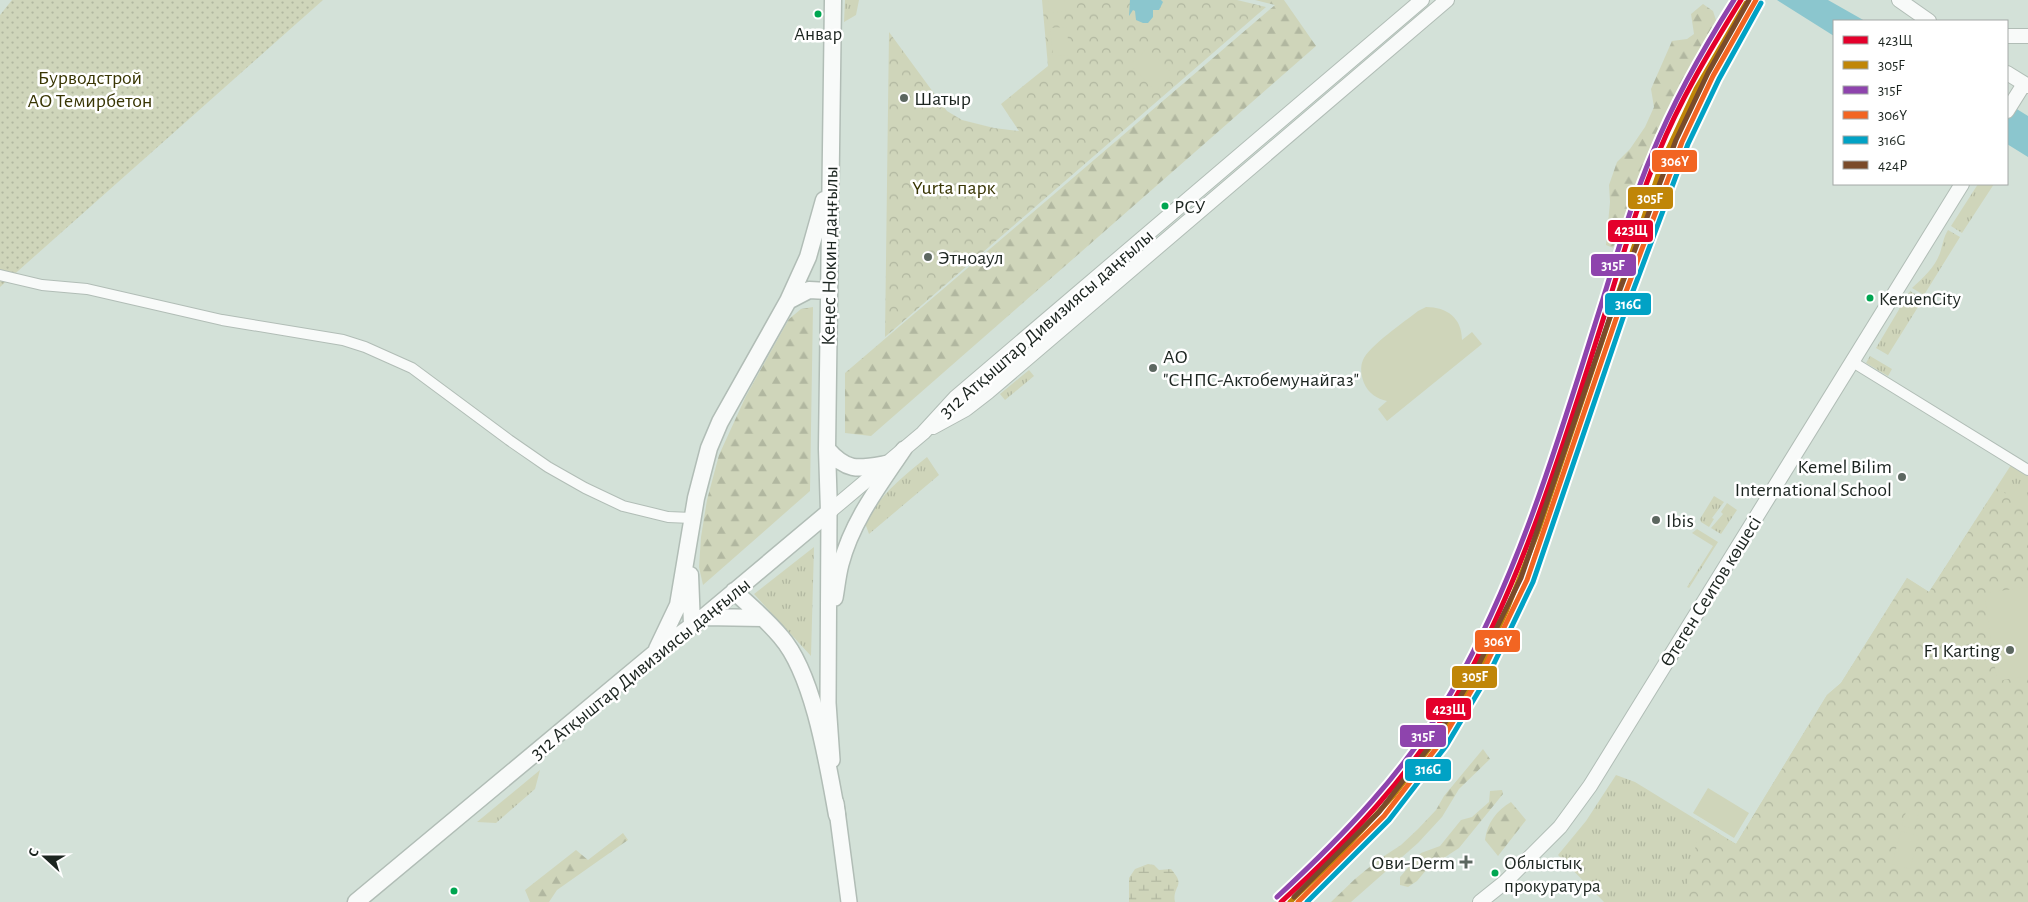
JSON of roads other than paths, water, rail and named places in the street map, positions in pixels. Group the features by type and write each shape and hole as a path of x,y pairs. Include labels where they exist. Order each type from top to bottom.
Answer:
{"highway":[{"name":"Кеңес Нокин даңғылы","path":"829,512 827,449 828,291 834,0"},
{"path":"655,653 678,605 692,518 706,457 720,422 788,301 811,248 831,170"},
{"path":"788,301 809,290 828,291"},
{"path":"827,449 843,464 852,468 886,464"},
{"name":"312 Атқыштар Дивизиясы даңғылы","path":"356,902 655,653 698,621 829,512"},
{"path":"688,551 698,621 763,618"},
{"path":"734,591 782,638 798,663 811,700 829,772 837,816"}],"main road":[{"name":"312 Атқыштар Дивизиясы даңғылы","path":"829,512 923,432 956,396 1422,0"},
{"name":"312 Атқыштар Дивизиясы даңғылы","path":"923,432 966,409 1447,0"},
{"path":"1898,1 1927,20"},
{"path":"1400,18 1411,30"},
{"path":"2008,36 2028,36"},
{"path":"2008,73 2026,85 2010,106"},
{"name":"Өтеген Сеитов көшесі","path":"1480,902 1506,882 1560,827 1590,786 1961,185"},
{"path":"1095,279 1105,291"},
{"path":"1018,344 1029,356"},
{"path":"827,651 841,564 852,532 867,504 904,449"},
{"path":"829,512 828,703 837,816 849,902"}],"street":[{"path":"0,275 42,285 87,289 222,320 343,340 365,346 412,368 548,467 585,488 623,506 668,517 692,518"},
{"path":"1851,361 2028,470"}],"water":[{"path":"1130,0 1161,0 1163,2 1159,10 1153,10 1153,17 1148,23 1143,23 1136,20 1135,11 1133,10 1129,16"},
{"path":"1777,0 1828,0 1863,20 1833,20 1833,35"},
{"path":"2008,104 2028,116 2028,157 2008,145"}],"place":[{"name":"Анвар","path":"818,14"},
{"name":"Шатыр","path":"904,98"},
{"name":"РСУ","path":"1165,206"},
{"name":"Этноаул","path":"928,257"},
{"name":"KeruenCity","path":"1870,298"},
{"name":"АО \"СНПС-Актобемунайгаз\"","path":"1153,368"},
{"name":"Kemel Bilim International School","path":"1902,477"},
{"name":"Ibis","path":"1656,520"},
{"name":"F1 Karting","path":"2010,650"},
{"name":"Ови-Derm","path":"1466,862"},
{"name":"Облыстық прокуратура","path":"1495,873"}],"park label":[{"name":"Бурводстрой АО Темирбетон","path":"90,88"},
{"name":"Yurta парк","path":"954,187"}]}
